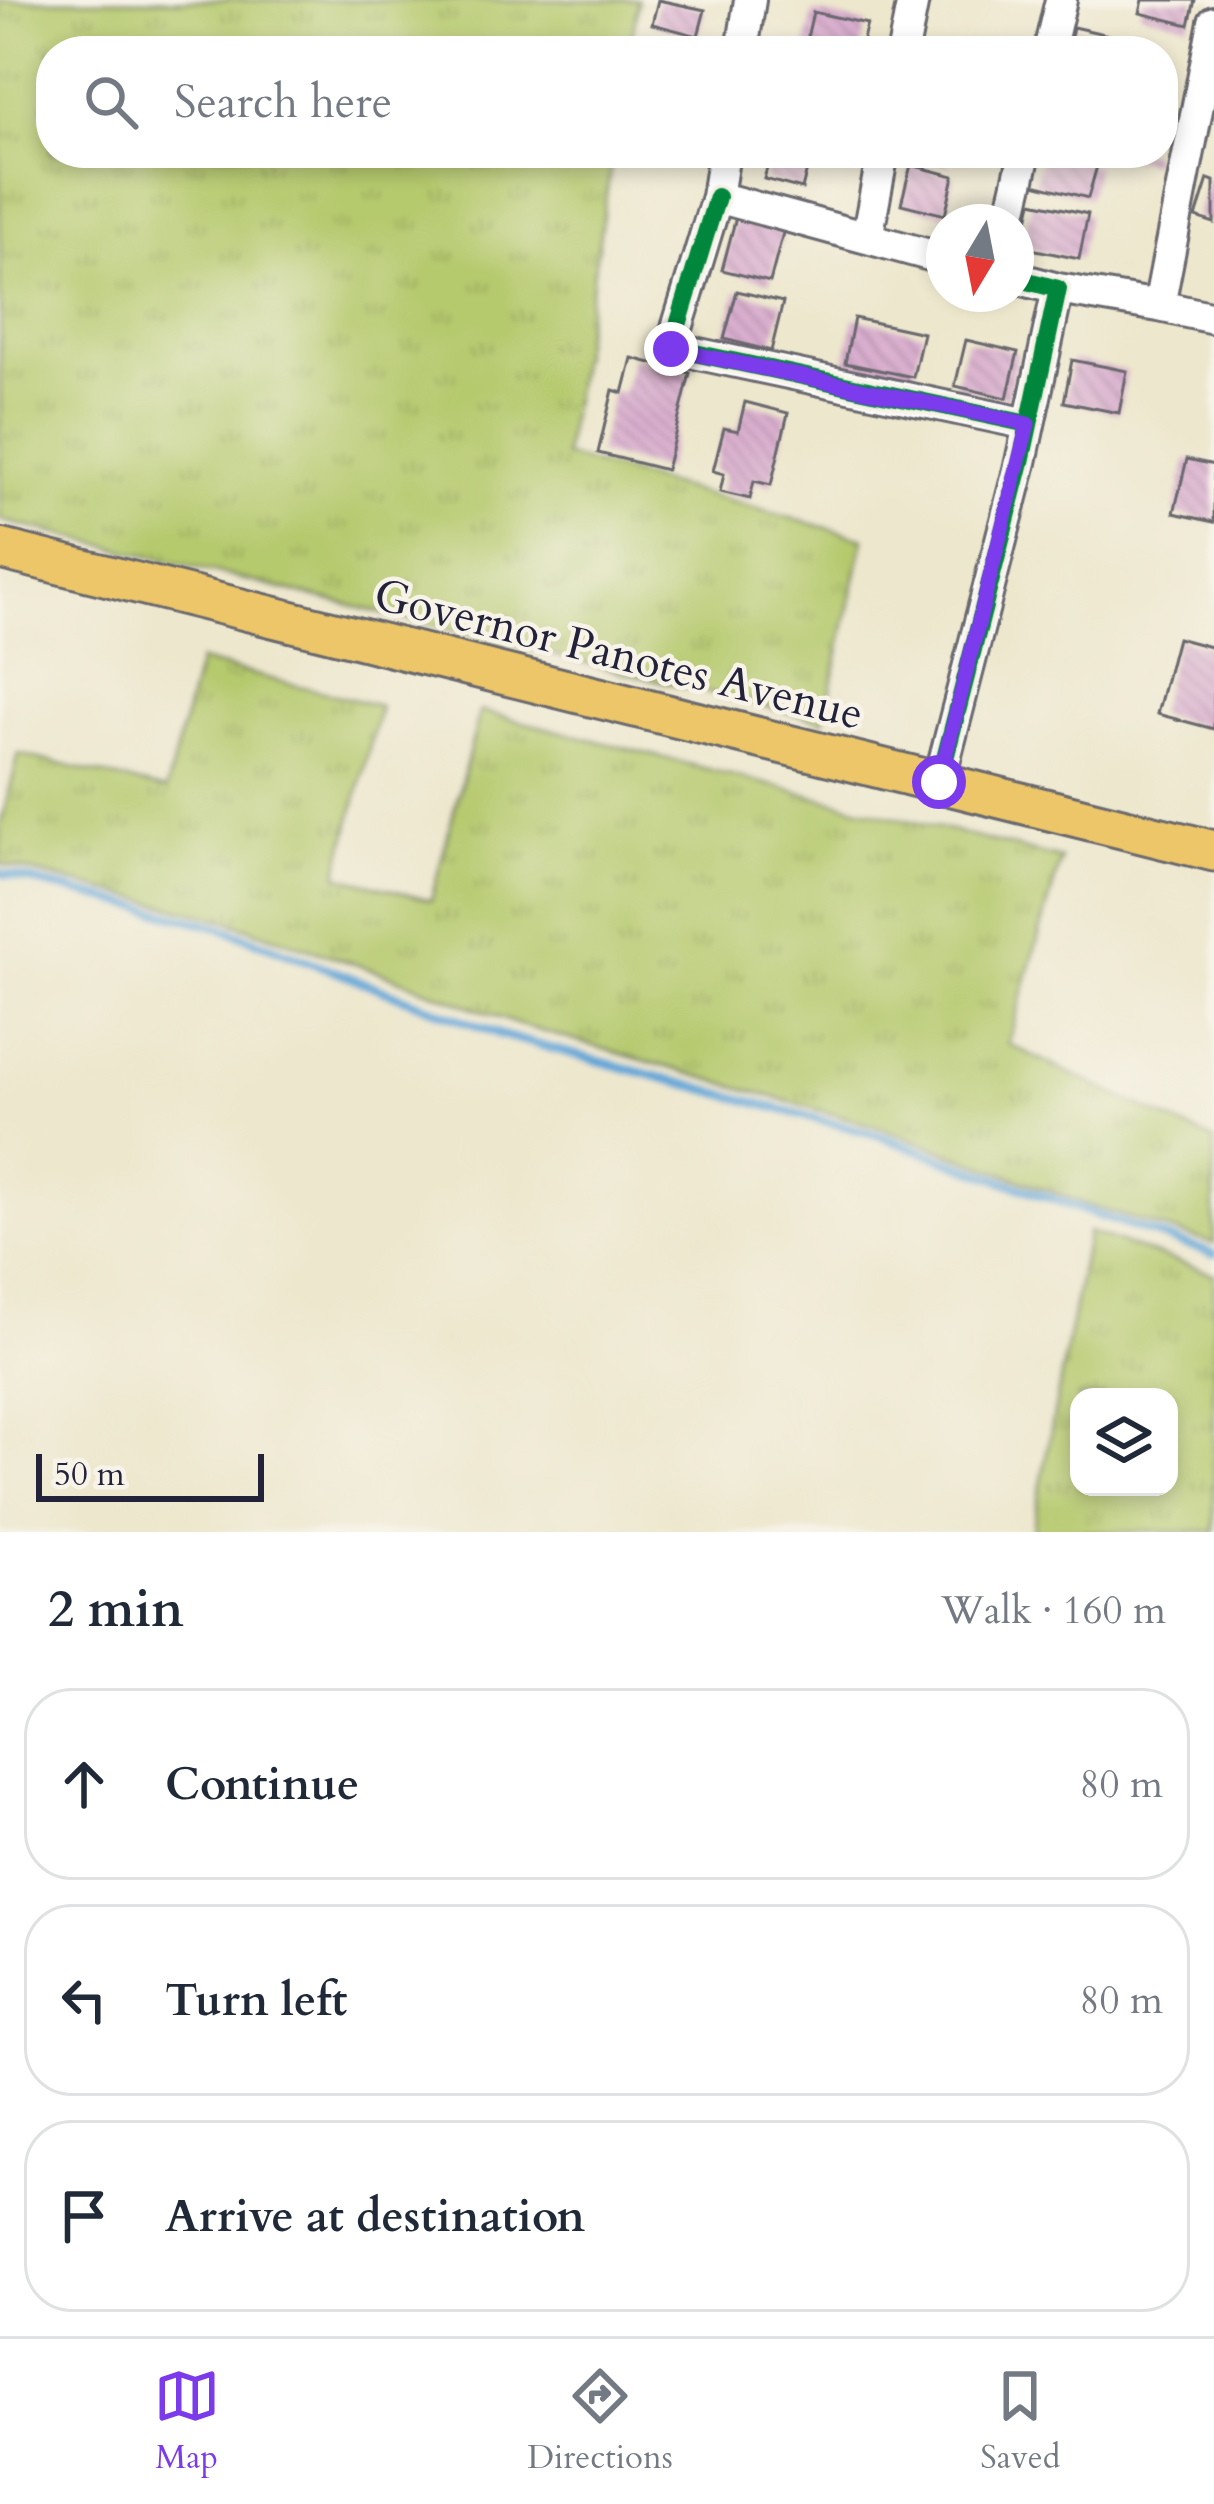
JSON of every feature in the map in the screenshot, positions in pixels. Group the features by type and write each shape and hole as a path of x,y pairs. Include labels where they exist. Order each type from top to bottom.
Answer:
{"main road":[{"name":"Governor Panotes Avenue","path":"0,549 1214,851"}],"street":[{"path":"744,36 750,0"},
{"path":"906,36 913,0"},
{"path":"1053,36 1061,0"},
{"path":"1160,306 1214,22"},
{"path":"722,168 671,349 1028,424"},
{"path":"867,238 880,168"},
{"path":"1013,204 1022,168"},
{"path":"717,197 926,254"},
{"path":"1034,283 1214,318"},
{"path":"939,782 1058,290"}],"green space":[{"path":"0,0 638,0 632,36 36,36 36,168 611,168 564,456 864,538 824,721 0,520"},
{"path":"199,661 380,706 337,875 431,900 480,711 1061,859 1008,1044 1214,1141 1214,1244 1090,1206 882,1128 516,1024 224,920 0,864 0,827 19,754 166,790"},
{"path":"1088,1232 1214,1274 1214,1532 1032,1532"}],"building":[{"path":"658,0 705,10 698,36 652,24"},
{"path":"1143,0 1195,0 1189,25 1140,13"},
{"path":"813,12 867,24 864,36 807,36"},
{"path":"1073,27 1113,36 1071,36"},
{"path":"767,168 807,168 802,189 764,179"},
{"path":"910,168 954,176 948,204 926,204 926,210 901,204"},
{"path":"1038,168 1096,168 1088,198 1034,184"},
{"path":"1208,179 1214,181 1214,223 1196,217"},
{"path":"1032,204 1088,214 1079,259 1034,250"},
{"path":"736,217 784,229 770,282 722,270"},
{"path":"737,291 783,302 771,351 724,339"},
{"path":"854,318 923,333 913,377 845,363"},
{"path":"966,340 1018,352 1007,398 955,386"},
{"path":"632,358 690,373 666,470 598,453 613,390 623,393"},
{"path":"1072,360 1127,371 1119,413 1064,402"},
{"path":"745,402 788,413 771,485 754,481 750,499 720,492 724,474 713,471 724,428 738,431"},
{"path":"1187,459 1214,465 1214,522 1174,513"},
{"path":"1177,638 1214,648 1214,729 1157,714"}],"waterway":[{"path":"0,873 219,927 501,1035 877,1135 1214,1254"}],"cycle path":[{"path":"717,197 671,348 1028,424"},
{"path":"939,782 1021,462 1058,289 1034,283"}],"route":[{"path":"671,349 1028,424 939,782"}]}
